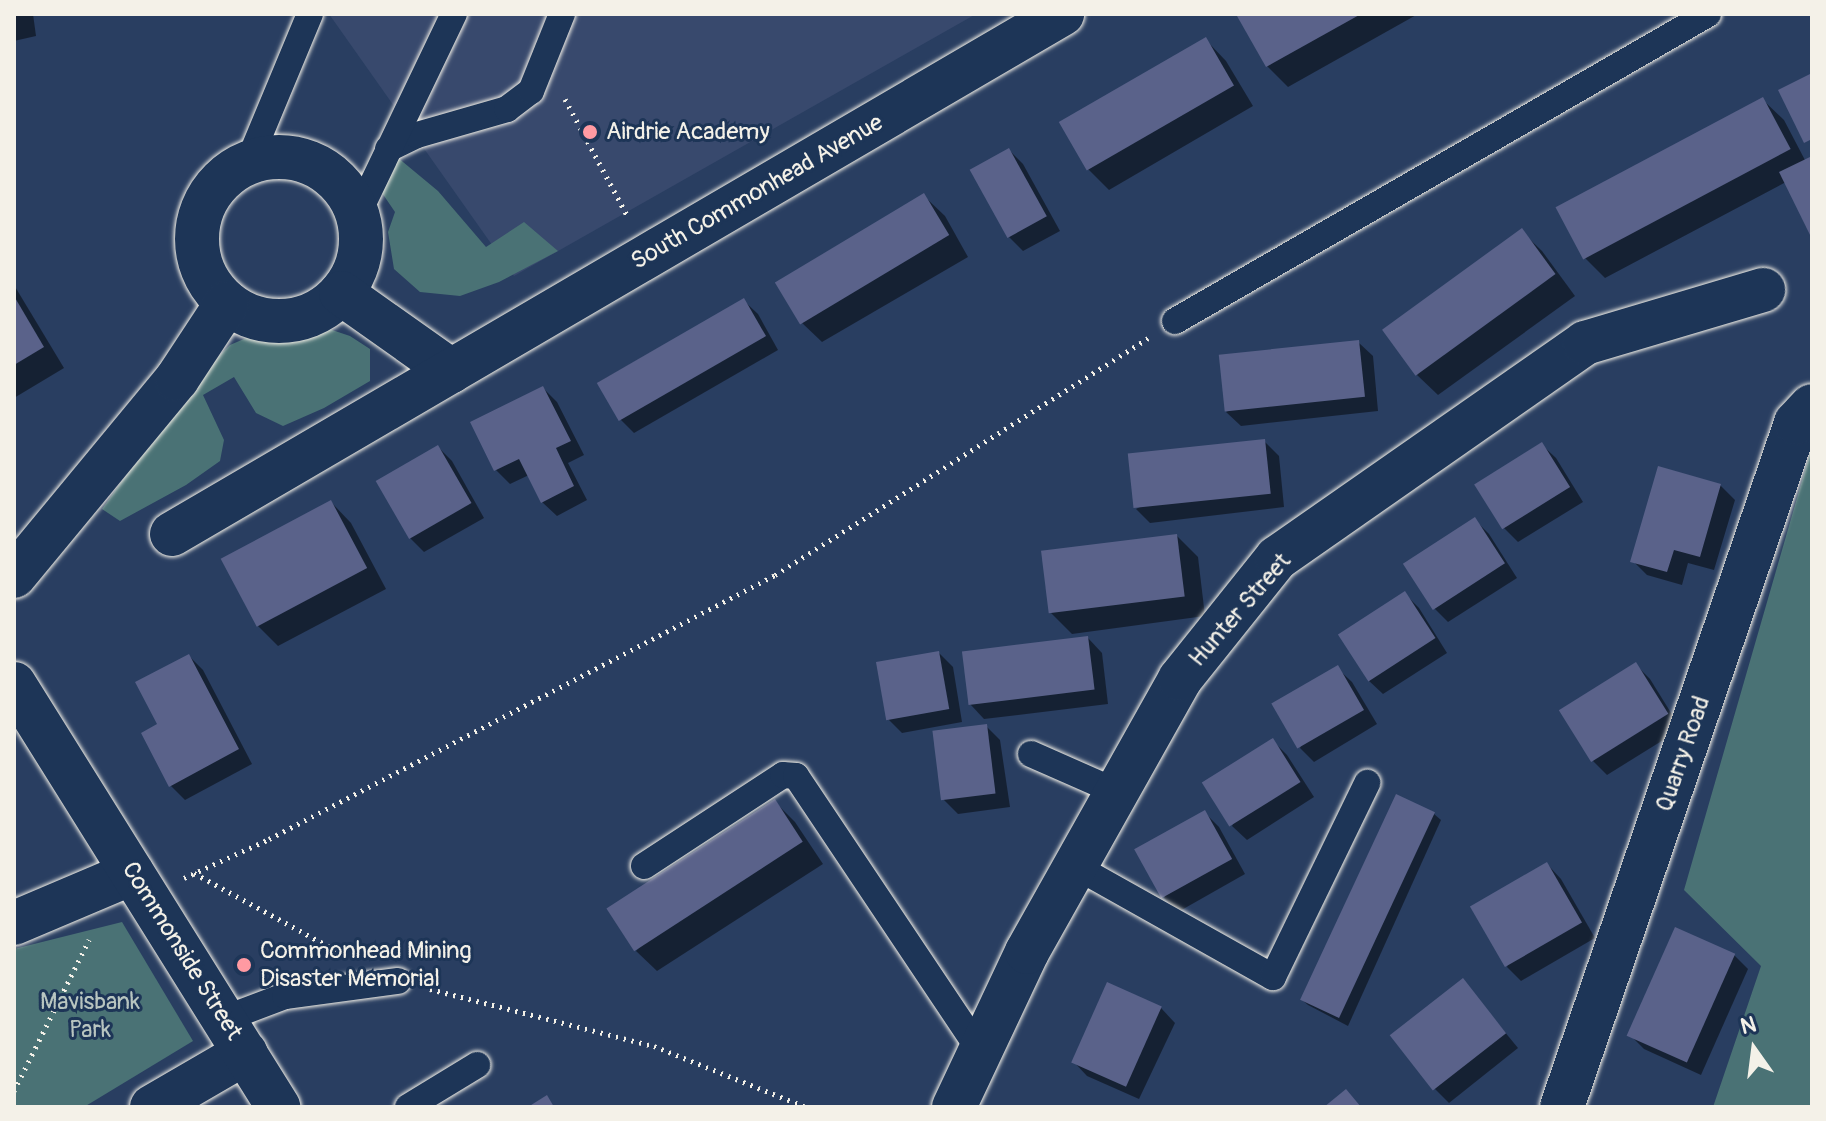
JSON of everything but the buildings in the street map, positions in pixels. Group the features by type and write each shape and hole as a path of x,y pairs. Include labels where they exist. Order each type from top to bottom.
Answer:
{"street":[{"name":"South Commonhead Avenue","path":"172,534 1062,14"},
{"path":"274,156 301,159 326,171 346,189 358,214 361,241 356,269 341,293 322,309 299,319 274,321 249,315 227,303 209,282 198,255 198,227 206,200 223,178 248,163 274,156"},
{"name":"Hunter Street","path":"954,1107 1027,952 1180,679 1277,558 1585,343 1763,290"},
{"path":"341,293 451,371"},
{"path":"14,576 177,379 227,303"},
{"name":"Quarry Road","path":"1562,1107 1796,423 1812,406"},
{"name":"Commonside Street","path":"14,684 278,1107"},
{"path":"14,923 139,884"},
{"path":"152,1107 235,1036"}],"lane":[{"path":"248,163 310,14"},
{"path":"358,214 454,14"},
{"path":"388,149 417,135 507,109 531,91 562,14"},
{"path":"1175,321 1708,14"},
{"path":"1031,754 1117,792"},
{"path":"644,866 783,775 796,776 980,1051"},
{"path":"1075,866 1273,977 1367,783"},
{"path":"235,1036 285,996 398,981"},
{"path":"408,1107 477,1065"}],"path":[{"path":"544,59 629,219"},
{"path":"139,884 194,873 269,839 775,575 1175,321"},
{"path":"194,873 287,927 398,981 654,1046 806,1107"},
{"path":"14,1091 92,934"}],"shaded area":[{"name":"Airdrie Academy","path":"329,14 976,14 514,276"}],"green space":[{"path":"397,157 438,191 486,247 524,222 558,251 499,282 460,296 420,292 394,269 388,232 395,212 378,187"},
{"path":"314,324 350,336 370,349 370,381 324,408 283,426 256,413 234,377 203,395 224,440 220,461 186,485 120,521 102,509 195,379 230,345 272,327"},
{"path":"1812,446 1812,1107 1713,1107 1761,966 1684,890"},
{"name":"Mavisbank Park","path":"122,922 193,1041 84,1107 14,1107 14,949"}],"place":[{"name":"Airdrie Academy","path":"590,132"},
{"name":"Commonhead Mining Disaster Memorial","path":"244,965"}]}
